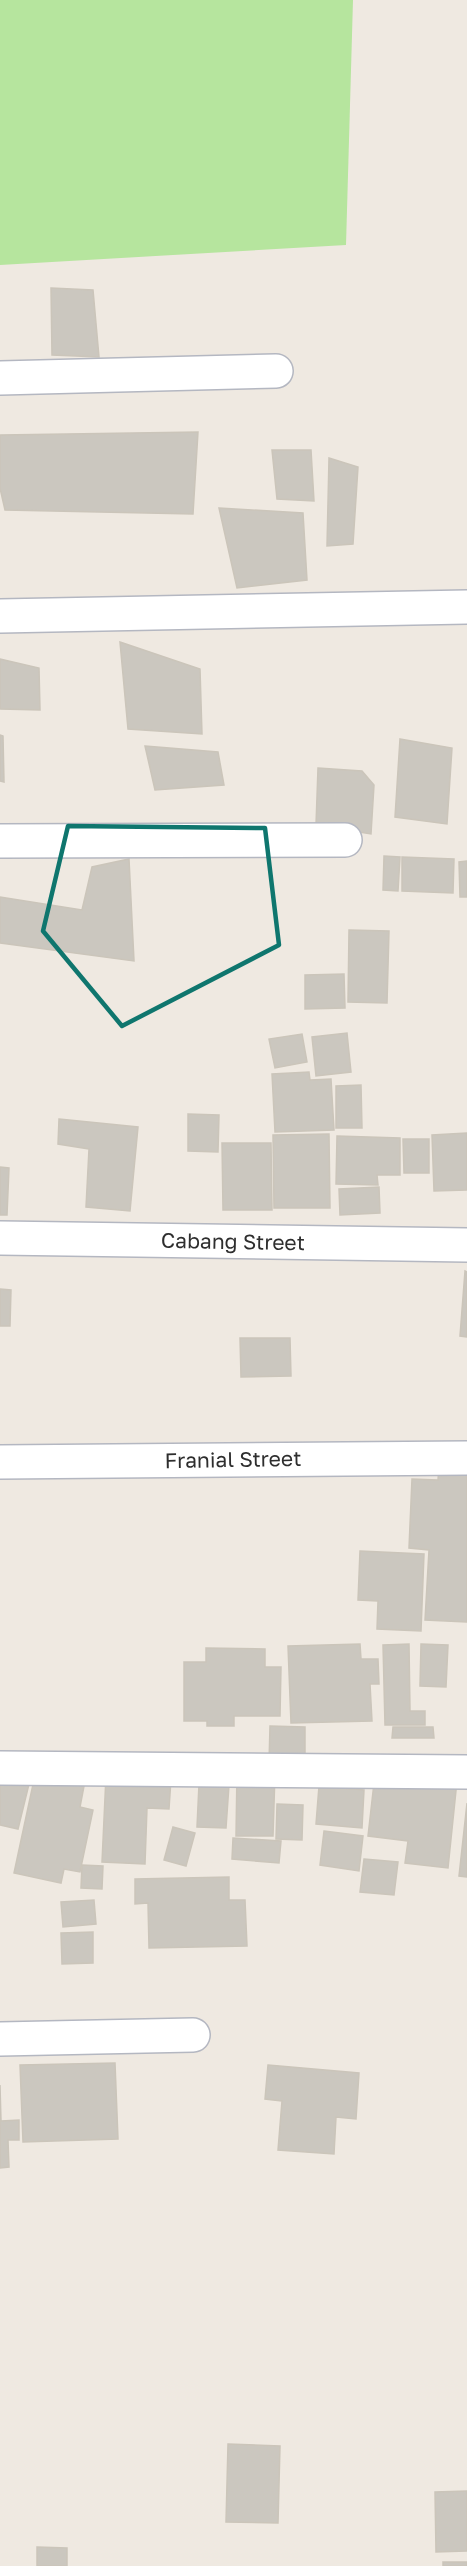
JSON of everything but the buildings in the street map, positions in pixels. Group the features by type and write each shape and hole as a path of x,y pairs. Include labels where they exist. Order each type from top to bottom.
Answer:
{"street":[{"path":"0,378 276,371"},
{"path":"0,616 467,607"},
{"path":"0,841 345,840"},
{"name":"Cabang Street","path":"0,1238 467,1245"},
{"name":"Franial Street","path":"0,1462 467,1458"},
{"path":"0,1768 467,1772"},
{"path":"0,2039 193,2035"}],"highlighted area":[{"path":"68,826 265,828 279,945 122,1026 43,931"}],"green space":[{"path":"0,0 353,0 346,245 0,265"}]}
